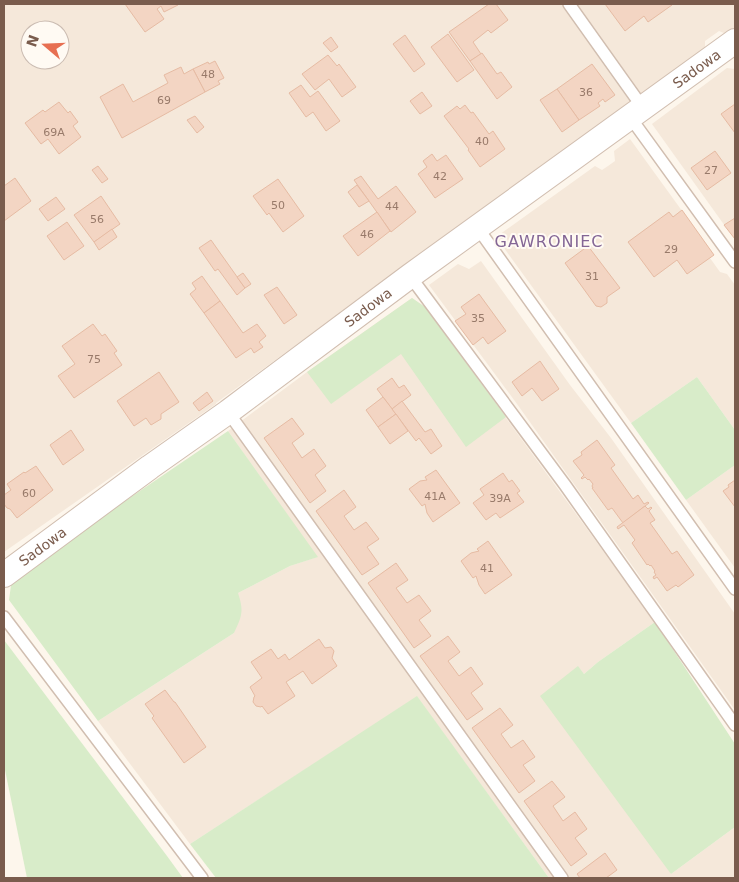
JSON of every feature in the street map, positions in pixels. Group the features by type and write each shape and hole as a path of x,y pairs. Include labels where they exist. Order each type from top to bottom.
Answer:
{"street":[{"name":"Sadowa","path":"4,575 477,227 636,113 733,48"}],"lane":[{"path":"569,4 636,113 735,262"},
{"path":"477,227 735,589"},
{"path":"410,276 565,485 735,725"},
{"path":"228,412 562,878"},
{"path":"4,617 202,878"}],"shaded area":[{"path":"4,4 735,4 735,27 726,34 719,31 705,41 705,48 633,102 543,164 216,404 4,552"},
{"path":"727,68 735,69 735,240 652,124"},
{"path":"630,139 714,255 710,258 720,272 727,274 735,285 735,430 697,377 631,423 496,237 595,166 602,170 615,161 614,151"},
{"path":"481,261 570,385 611,438 735,614 735,710 517,404 429,285 458,264 469,269"},
{"path":"412,298 425,307 655,622 584,674 578,667 671,874 735,827 735,878 549,878 417,697 190,844 98,721 234,633 238,593 290,566 317,557 228,431 307,372"},
{"path":"735,465 735,568 686,500"}],"green space":[{"path":"412,298 425,307 506,417 466,447 401,354 331,404 307,372"},
{"path":"697,377 735,430 735,465 686,500 631,423"},
{"path":"228,431 318,557 290,566 238,593 241,613 234,633 98,721 9,600 12,578"},
{"path":"655,622 735,744 735,827 671,874 540,696 578,666 584,674"},
{"path":"4,640 183,878 27,878 4,765"},
{"path":"417,696 549,878 216,878 190,844"}],"building":[{"path":"125,4 178,5 164,12 161,6 157,9 164,19 145,32"},
{"path":"489,4 496,4 508,20 491,33 488,30 473,42 481,54 470,61 449,32"},
{"path":"605,4 672,5 648,22 644,16 625,31"},
{"path":"448,34 474,70 457,82 431,47"},
{"path":"405,35 425,64 414,72 393,44"},
{"path":"331,37 338,47 331,52 323,43"},
{"path":"482,53 497,74 501,72 512,87 497,99 470,61"},
{"path":"328,55 337,66 339,64 356,87 342,97 329,79 315,90 302,74"},
{"path":"215,61 224,78 218,81 220,84 205,92 193,69"},
{"path":"592,64 615,95 605,102 603,99 598,103 600,106 579,120 557,89"},
{"path":"181,67 184,74 193,69 205,92 122,138 100,97 123,84 133,102 168,83 164,75"},
{"path":"301,85 310,97 318,91 340,121 326,131 313,112 306,117 289,93"},
{"path":"557,89 579,120 562,132 540,100"},
{"path":"422,92 432,106 420,114 410,101"},
{"path":"59,102 68,113 70,111 78,122 73,126 81,137 59,154 48,139 41,144 25,123 43,110 45,112"},
{"path":"735,104 735,133 721,114"},
{"path":"465,105 471,113 473,112 489,134 493,131 505,149 480,167 444,116 457,106 460,109"},
{"path":"195,116 204,127 197,133 187,120"},
{"path":"715,151 731,173 707,190 691,168"},
{"path":"432,154 437,161 446,155 463,179 435,198 418,174 427,167 423,161"},
{"path":"98,166 108,179 102,183 92,170"},
{"path":"361,176 378,199 396,186 416,212 391,232 354,180"},
{"path":"15,178 31,201 4,221 4,186"},
{"path":"278,179 304,216 283,232 253,196"},
{"path":"357,185 369,201 359,207 348,192"},
{"path":"101,196 120,224 94,242 74,215"},
{"path":"56,197 65,209 48,221 39,209"},
{"path":"682,210 714,255 687,274 677,260 654,277 628,242 669,212 673,217"},
{"path":"377,212 390,231 358,256 343,236"},
{"path":"735,218 735,239 724,225"},
{"path":"67,222 84,246 64,260 47,236"},
{"path":"112,229 117,237 99,250 94,242"},
{"path":"211,240 245,288 237,295 218,269 215,271 199,248"},
{"path":"588,246 620,288 607,297 607,303 601,307 596,306 565,263"},
{"path":"243,273 251,284 245,288 237,277"},
{"path":"202,276 220,301 204,313 190,294 196,289 192,283"},
{"path":"277,287 297,315 284,324 264,295"},
{"path":"479,294 506,331 488,344 483,337 473,345 455,321 466,314 461,307"},
{"path":"220,301 243,333 257,324 266,336 259,342 263,347 254,353 251,348 236,358 204,313"},
{"path":"93,324 102,336 105,334 117,351 114,353 122,365 74,398 58,376 75,364 62,346"},
{"path":"540,361 559,389 542,401 532,388 522,396 512,382"},
{"path":"159,372 179,402 161,414 161,419 151,425 146,418 134,426 117,401"},
{"path":"392,378 399,388 404,385 411,395 392,409 377,389"},
{"path":"207,392 213,401 199,411 193,403"},
{"path":"383,397 396,414 378,427 366,410"},
{"path":"402,401 425,432 431,429 442,446 431,454 419,438 416,441 392,409"},
{"path":"396,414 408,431 390,444 378,427"},
{"path":"292,418 304,434 292,443 302,458 314,449 326,466 315,475 326,491 310,503 264,438"},
{"path":"71,430 84,450 63,465 50,445"},
{"path":"597,440 615,465 611,468 633,499 638,495 644,504 649,503 623,523 612,508 608,510 592,488 593,484 589,479 581,478 584,475 573,461 582,455 581,452"},
{"path":"36,466 53,490 17,518 4,504 4,495 11,490 7,484"},
{"path":"436,470 460,503 433,522 427,513 425,504 422,506 409,489 420,481 427,480 425,477"},
{"path":"503,473 509,482 512,480 520,491 517,493 524,502 500,518 496,513 486,520 473,503 484,495 480,489"},
{"path":"735,480 735,507 723,491"},
{"path":"344,490 356,507 344,516 354,530 366,522 379,539 367,547 379,564 362,575 316,511"},
{"path":"645,506 648,509 652,508 649,511 655,520 650,523 672,554 677,551 694,575 678,587 676,585 667,591 657,577 654,579 655,571 651,565 647,565 632,543 635,540 624,525 618,529 617,527"},
{"path":"488,541 512,575 485,594 476,576 473,578 461,561 471,553 479,551 477,549"},
{"path":"396,563 408,580 396,588 407,603 419,595 431,611 419,620 431,636 414,648 368,583"},
{"path":"448,636 460,652 448,661 459,676 471,667 483,684 471,693 483,709 467,720 420,656"},
{"path":"319,639 325,648 331,647 334,651 332,658 337,666 312,684 303,671 286,682 295,696 268,714 262,706 256,706 253,702 255,696 250,687 262,678 251,662 271,649 278,659 285,654 289,660"},
{"path":"165,690 206,747 184,763 152,718 154,716 145,704"},
{"path":"500,708 513,725 501,734 511,748 523,740 535,757 523,765 535,781 519,793 472,728"},
{"path":"552,781 565,797 553,806 563,821 575,812 587,829 575,838 587,854 571,866 524,801"},
{"path":"605,853 617,870 606,878 580,878 577,874"}],"district":[{"name":"GAWRONIEC","path":"549,241"}]}
